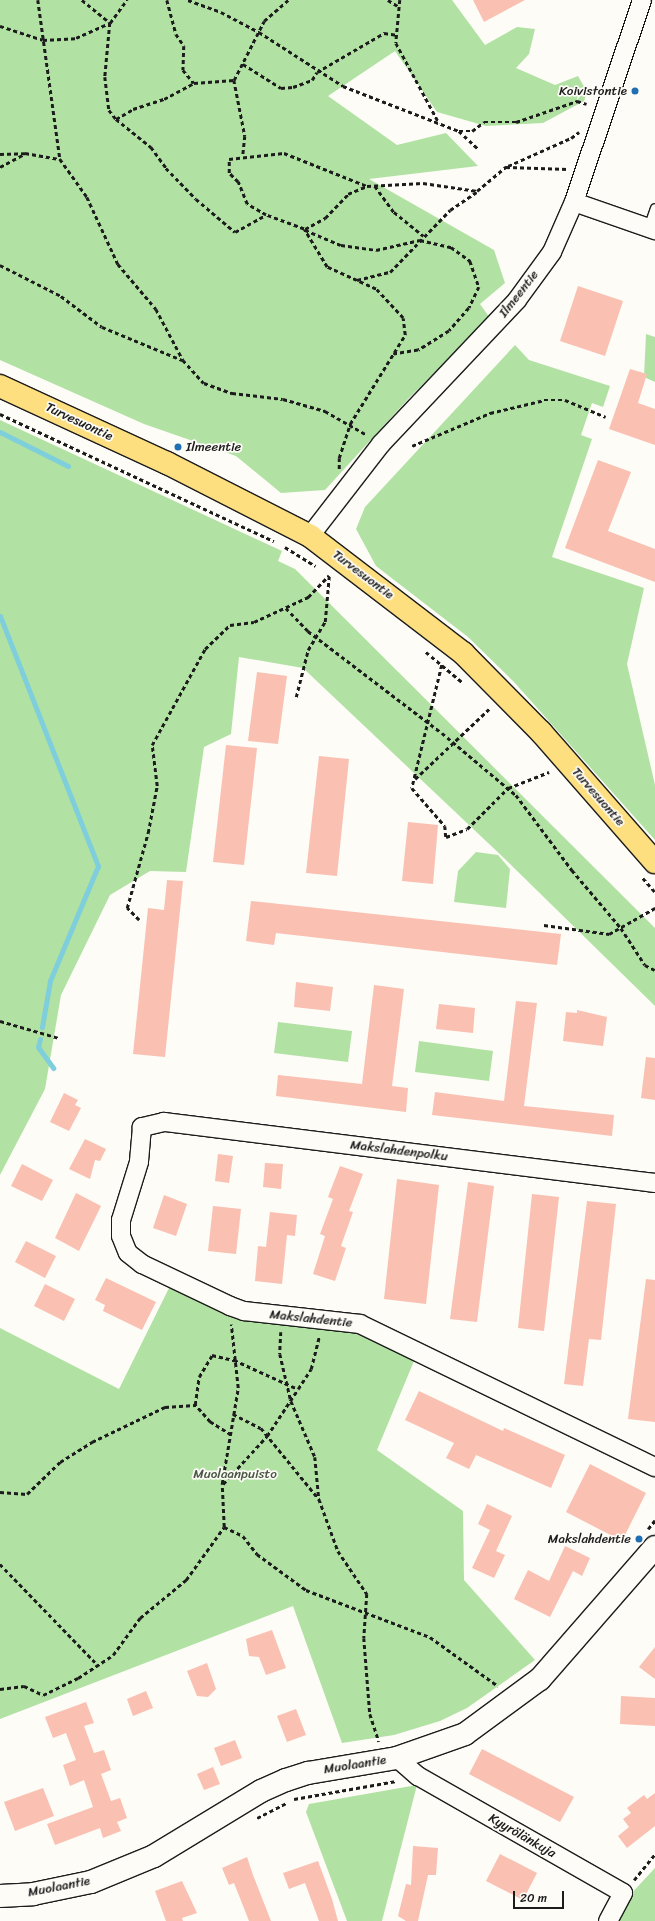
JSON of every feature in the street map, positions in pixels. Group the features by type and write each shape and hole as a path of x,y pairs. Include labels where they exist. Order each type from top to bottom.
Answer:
{"main road":[{"name":"Turvesuontie","path":"0,386 175,467 310,536 463,653 541,732 647,869"}],"street":[{"name":"Ilmeentie","path":"310,536 341,493 381,444 517,300 552,252 574,202 642,0"},
{"path":"574,202 652,229"},
{"name":"Makslahdenpolku","path":"142,1127 164,1122 655,1183"},
{"name":"Makslahdentie","path":"142,1127 139,1162 121,1220 121,1236 128,1253 142,1264 230,1306 244,1311 360,1324 655,1468"},
{"name":"Muolaantie","path":"0,1896 33,1894 91,1882 154,1856 261,1791 286,1780 308,1772 377,1753 465,1734 540,1680 649,1541"},
{"name":"Kyyrölänkuja","path":"392,1750 418,1776 623,1893"},
{"path":"608,1921 623,1893"}],"lane":[{"path":"652,229 655,208"}],"path":[{"path":"38,0 60,159 87,197 118,264 156,309 183,360 204,383 232,393 290,401 325,412 350,424 381,444"},
{"path":"82,0 110,23"},
{"path":"0,26 43,40 76,38 110,23 127,0"},
{"path":"167,0 176,34 184,46 183,70 194,83"},
{"path":"188,0 221,12 259,32 317,72 343,86 459,131 472,131 484,122 516,122 577,101 587,104"},
{"path":"243,156 245,136 234,80 264,22 288,0"},
{"path":"388,0 400,8"},
{"path":"400,0 398,35 396,43 407,68 439,124"},
{"path":"110,23 105,77 109,110 116,120 151,147 166,168 196,199 234,232 266,215"},
{"path":"242,64 281,88 293,87 312,80 317,72 384,33 398,35"},
{"path":"116,120 133,109 164,99 194,83 234,80"},
{"path":"357,280 390,272 450,210 477,191 506,167 571,138 585,127"},
{"path":"459,131 478,149"},
{"path":"0,154 25,153 60,159"},
{"path":"0,167 25,153"},
{"path":"393,354 418,350 449,331 469,308 479,287 470,261 451,248 420,240 376,250 341,245 266,215 247,204 238,182 229,173 229,158 284,153 367,186 423,183 477,191"},
{"path":"506,167 561,166 573,170"},
{"path":"304,229 325,218 348,194 367,186"},
{"path":"375,186 394,212 424,236"},
{"path":"304,229 327,267 376,289 403,318 404,335 350,424 339,458 341,493"},
{"path":"0,264 61,296 102,327 183,360"},
{"path":"412,446 490,413 544,400 565,400 606,417"},
{"path":"0,414 284,546 335,580"},
{"path":"139,920 127,908 148,833 157,786 152,745 205,649 230,625 254,622 308,598 329,575"},
{"path":"296,697 308,650 325,622 329,575"},
{"path":"286,608 317,636 428,722 508,788 621,928 645,965 655,970"},
{"path":"424,650 468,687"},
{"path":"442,665 412,788 445,826 446,837 467,830 508,788 549,772"},
{"path":"484,702 495,713"},
{"path":"414,779 451,741 490,708"},
{"path":"544,766 554,778"},
{"path":"647,869 655,892"},
{"path":"544,925 609,934 655,908"},
{"path":"0,1021 59,1038"},
{"path":"0,1689 24,1686 43,1695 98,1665 113,1655 140,1618 186,1580 224,1527 222,1484 238,1388 234,1360 230,1306"},
{"path":"282,1316 280,1354 291,1401 315,1457 319,1499 338,1551 366,1594 367,1612 364,1638 370,1714 377,1753 375,1785"},
{"path":"222,1484 267,1436 311,1369 323,1320"},
{"path":"231,1435 210,1422 195,1405 199,1377 212,1356 234,1360 298,1389"},
{"path":"0,1492 27,1494 60,1462 92,1442 165,1407 195,1405"},
{"path":"233,1414 261,1428 319,1499"},
{"path":"649,1541 655,1520"},
{"path":"224,1527 243,1536 257,1554 306,1590 367,1612 394,1626 430,1637 502,1688 496,1692"},
{"path":"0,1564 98,1665"},
{"path":"377,1753 392,1750"},
{"path":"623,1893 655,1854"}],"green space":[{"path":"0,0 452,0 485,45 517,27 535,29 529,54 516,68 555,85 578,76 587,92 584,101 543,123 486,126 437,112 395,51 328,96 397,145 446,133 478,166 369,179 494,250 505,283 480,304 490,318 409,398 325,490 281,493 236,456 144,424 0,360"},
{"path":"646,334 655,337 655,382 644,377"},
{"path":"515,345 529,360 610,386 603,407 592,403 581,435 592,439 552,557 644,588 627,664 655,785 655,840 514,682 468,637 376,566 356,529 365,507"},
{"path":"0,420 282,551 278,561 295,569 655,928 655,1006 505,859 303,668 239,657 231,734 204,747 186,872 150,871 110,895 61,995 45,1089 0,1175"},
{"path":"476,852 498,855 510,869 506,908 454,902 458,871"},
{"path":"278,1022 352,1031 348,1062 274,1053"},
{"path":"419,1041 493,1051 489,1081 415,1072"},
{"name":"Muolaanpuisto","path":"170,1286 354,1332 414,1361 377,1450 463,1511 464,1580 535,1660 467,1708 440,1721 394,1735 342,1743 293,1606 0,1719 0,1328 119,1389"},
{"path":"417,1785 382,1921 347,1921 306,1812 309,1804"},
{"path":"655,1868 655,1921 618,1921 629,1896"}],"building":[{"path":"473,0 525,0 484,22"},
{"path":"578,286 623,301 605,356 560,341"},
{"path":"630,369 647,374 638,403 655,409 655,445 609,429"},
{"path":"598,460 631,472 608,531 655,549 655,582 565,548"},
{"path":"257,672 287,676 278,744 248,741"},
{"path":"226,745 257,748 244,865 213,862"},
{"path":"319,756 349,759 337,876 306,873"},
{"path":"408,822 438,825 433,884 402,881"},
{"path":"167,880 183,881 165,1057 133,1054 148,908 164,910"},
{"path":"251,901 561,934 557,965 276,933 274,945 246,941"},
{"path":"296,982 333,987 330,1011 294,1007"},
{"path":"374,985 404,989 392,1086 408,1088 406,1112 276,1096 278,1075 362,1084"},
{"path":"516,1001 537,1003 524,1106 614,1115 612,1136 432,1115 435,1092 504,1101"},
{"path":"439,1004 475,1008 473,1033 436,1029"},
{"path":"577,1010 607,1017 603,1046 563,1041 566,1012 577,1013"},
{"path":"646,1057 655,1058 655,1100 641,1098"},
{"path":"64,1093 78,1100 75,1105 81,1108 69,1131 50,1122"},
{"path":"85,1139 106,1149 100,1161 95,1160 90,1179 69,1169"},
{"path":"218,1154 233,1156 229,1183 215,1181"},
{"path":"265,1163 283,1164 281,1189 263,1187"},
{"path":"22,1164 53,1180 42,1201 11,1186"},
{"path":"340,1166 363,1174 349,1211 353,1212 341,1246 346,1248 335,1281 313,1274 325,1236 320,1234 333,1199 328,1197"},
{"path":"397,1179 439,1185 426,1304 384,1299"},
{"path":"468,1182 494,1186 477,1322 450,1319"},
{"path":"76,1193 101,1206 79,1251 55,1238"},
{"path":"532,1194 559,1197 544,1331 518,1328"},
{"path":"164,1195 187,1204 176,1236 153,1228"},
{"path":"587,1201 616,1204 601,1340 589,1339 583,1386 564,1384"},
{"path":"213,1206 241,1209 236,1254 208,1251"},
{"path":"270,1212 297,1215 295,1236 287,1235 282,1284 255,1281 258,1246 266,1247"},
{"path":"26,1241 56,1256 45,1278 15,1262"},
{"path":"106,1278 156,1302 142,1330 103,1311 105,1305 95,1300"},
{"path":"646,1279 655,1280 655,1422 628,1419"},
{"path":"45,1284 75,1299 64,1321 34,1306"},
{"path":"419,1391 503,1431 504,1428 565,1455 551,1488 476,1455 469,1469 446,1458 454,1443 405,1420"},
{"path":"590,1464 646,1493 622,1541 566,1512"},
{"path":"487,1504 512,1516 496,1551 505,1555 494,1578 472,1568 490,1530 478,1524"},
{"path":"565,1546 590,1558 582,1576 573,1571 550,1617 514,1599 528,1570 549,1581"},
{"path":"272,1630 286,1668 266,1675 259,1657 249,1656 246,1639"},
{"path":"655,1647 655,1679 639,1667"},
{"path":"207,1663 216,1689 208,1697 197,1696 187,1671"},
{"path":"146,1691 153,1708 133,1716 127,1699"},
{"path":"621,1696 655,1698 655,1726 620,1724"},
{"path":"86,1702 94,1723 84,1726 94,1753 104,1750 111,1770 101,1774 111,1801 120,1798 127,1818 117,1822 121,1831 103,1838 100,1828 55,1845 47,1824 93,1807 84,1780 70,1786 63,1765 76,1760 66,1733 53,1738 45,1717"},
{"path":"296,1709 306,1735 287,1742 277,1716"},
{"path":"235,1740 242,1758 221,1766 214,1748"},
{"path":"482,1749 574,1797 560,1822 469,1774"},
{"path":"213,1767 220,1784 204,1790 197,1774"},
{"path":"43,1788 54,1816 15,1831 4,1802"},
{"path":"655,1793 655,1826 627,1848 618,1836 629,1827 623,1819 631,1813 627,1808 644,1795 647,1799"},
{"path":"413,1846 438,1848 436,1875 428,1875 418,1921 406,1921 398,1916 406,1884 411,1885"},
{"path":"500,1854 537,1873 523,1900 486,1881"},
{"path":"247,1857 271,1921 249,1921 234,1883 229,1885 222,1868"},
{"path":"318,1861 332,1899 338,1921 319,1921 305,1883 289,1889 283,1873"},
{"path":"182,1881 197,1913 182,1918 183,1921 166,1921 155,1891"}],"waterway":[{"path":"0,432 68,466"},
{"path":"0,616 98,866 50,981 42,1027"},
{"path":"40,1039 38,1047 53,1068"}],"place":[{"name":"Koivistontie","path":"635,91"},
{"name":"Ilmeentie","path":"178,447"},
{"name":"Makslahdentie","path":"639,1539"}]}
